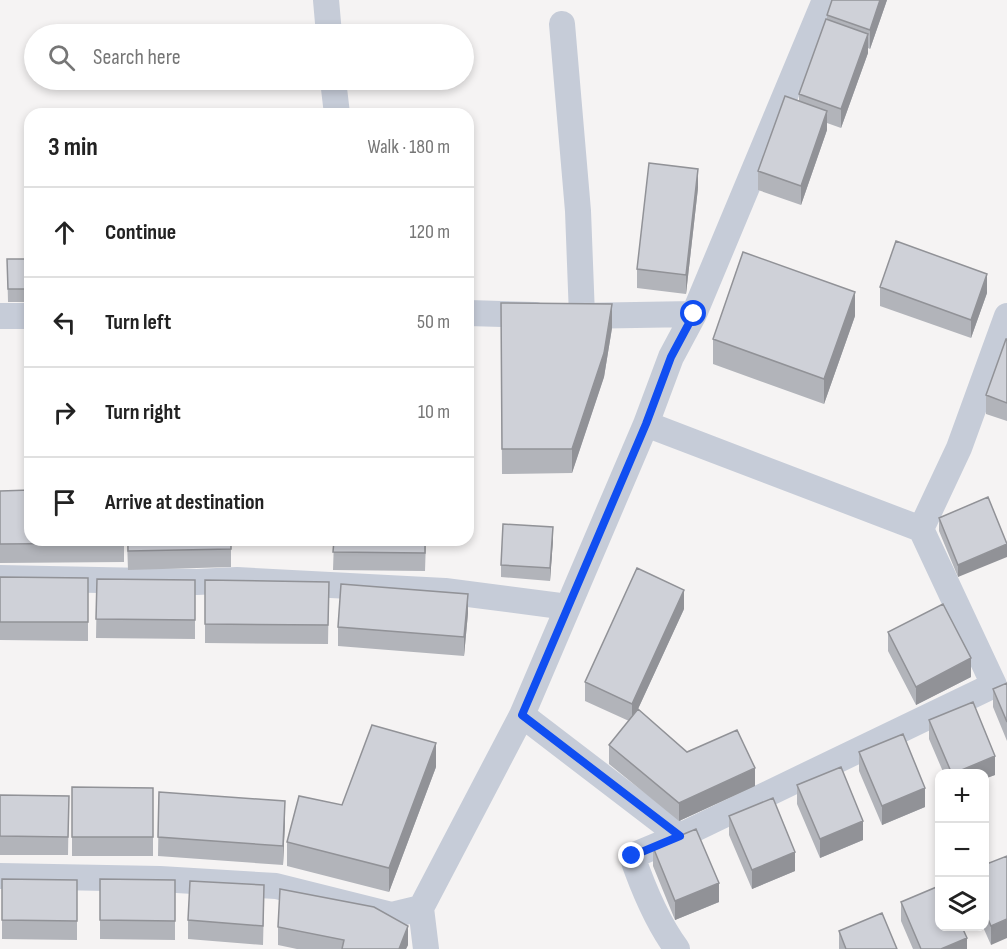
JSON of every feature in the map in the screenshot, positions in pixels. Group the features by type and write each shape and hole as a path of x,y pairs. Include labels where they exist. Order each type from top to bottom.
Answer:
{"street":[{"path":"326,0 328,24"},
{"path":"426,949 421,908 522,715 646,424 671,357 694,314 825,0"},
{"path":"562,24 578,211 582,316"},
{"path":"334,90 336,108"},
{"path":"474,313 582,316 694,314"},
{"path":"0,316 24,316"},
{"path":"921,529 959,448 1007,316"},
{"path":"646,424 921,529 1000,682 680,836 632,856 649,898 677,949"},
{"path":"0,578 197,582 237,580 445,591 568,607"},
{"path":"522,715 680,836"},
{"path":"0,876 160,879 276,886 392,915 421,908"}],"building":[{"path":"832,0 880,0 870,30 827,15"},
{"path":"826,19 868,34 841,109 799,94"},
{"path":"785,96 827,111 801,186 758,171"},
{"path":"649,163 698,169 686,275 637,269"},
{"path":"896,241 987,274 971,320 880,287"},
{"path":"743,252 855,292 824,379 713,339"},
{"path":"7,259 24,259 24,289 8,289"},
{"path":"501,303 612,304 604,353 572,449 502,449"},
{"path":"1007,339 1007,403 986,395"},
{"path":"24,490 24,544 0,544 0,491"},
{"path":"988,497 1007,544 958,565 939,518"},
{"path":"503,524 553,527 550,568 501,565"},
{"path":"128,546 231,546 231,549 128,551"},
{"path":"334,546 425,546 425,553 333,552"},
{"path":"637,568 684,590 632,704 585,682"},
{"path":"0,577 88,578 88,622 0,622"},
{"path":"97,579 195,580 195,620 96,619"},
{"path":"205,580 329,582 328,625 205,624"},
{"path":"341,584 468,594 464,637 338,627"},
{"path":"943,604 971,658 916,687 888,632"},
{"path":"1007,683 1007,722 993,689"},
{"path":"973,702 995,756 964,769 950,769 929,720"},
{"path":"638,709 687,752 737,730 755,768 679,803 609,745"},
{"path":"372,725 436,743 389,868 287,842 299,796 342,805"},
{"path":"903,734 925,788 882,806 859,752"},
{"path":"841,767 863,821 820,839 797,785"},
{"path":"72,787 153,788 153,837 72,837"},
{"path":"159,792 285,801 283,846 158,837"},
{"path":"0,795 69,796 68,837 0,836"},
{"path":"773,798 795,852 752,870 729,816"},
{"path":"696,829 719,883 675,901 653,847"},
{"path":"1007,856 1007,919 991,926 989,921 989,863"},
{"path":"2,879 77,880 77,921 2,920"},
{"path":"100,879 175,880 175,921 100,920"},
{"path":"190,881 264,885 263,926 188,920"},
{"path":"935,888 935,931 964,931 967,938 941,949 921,949 901,902"},
{"path":"280,889 374,907 408,926 399,949 342,949 344,940 278,927"},
{"path":"882,913 897,949 846,949 839,931"}],"route":[{"path":"632,856 680,836 522,715 646,424 671,357 694,314"}]}
